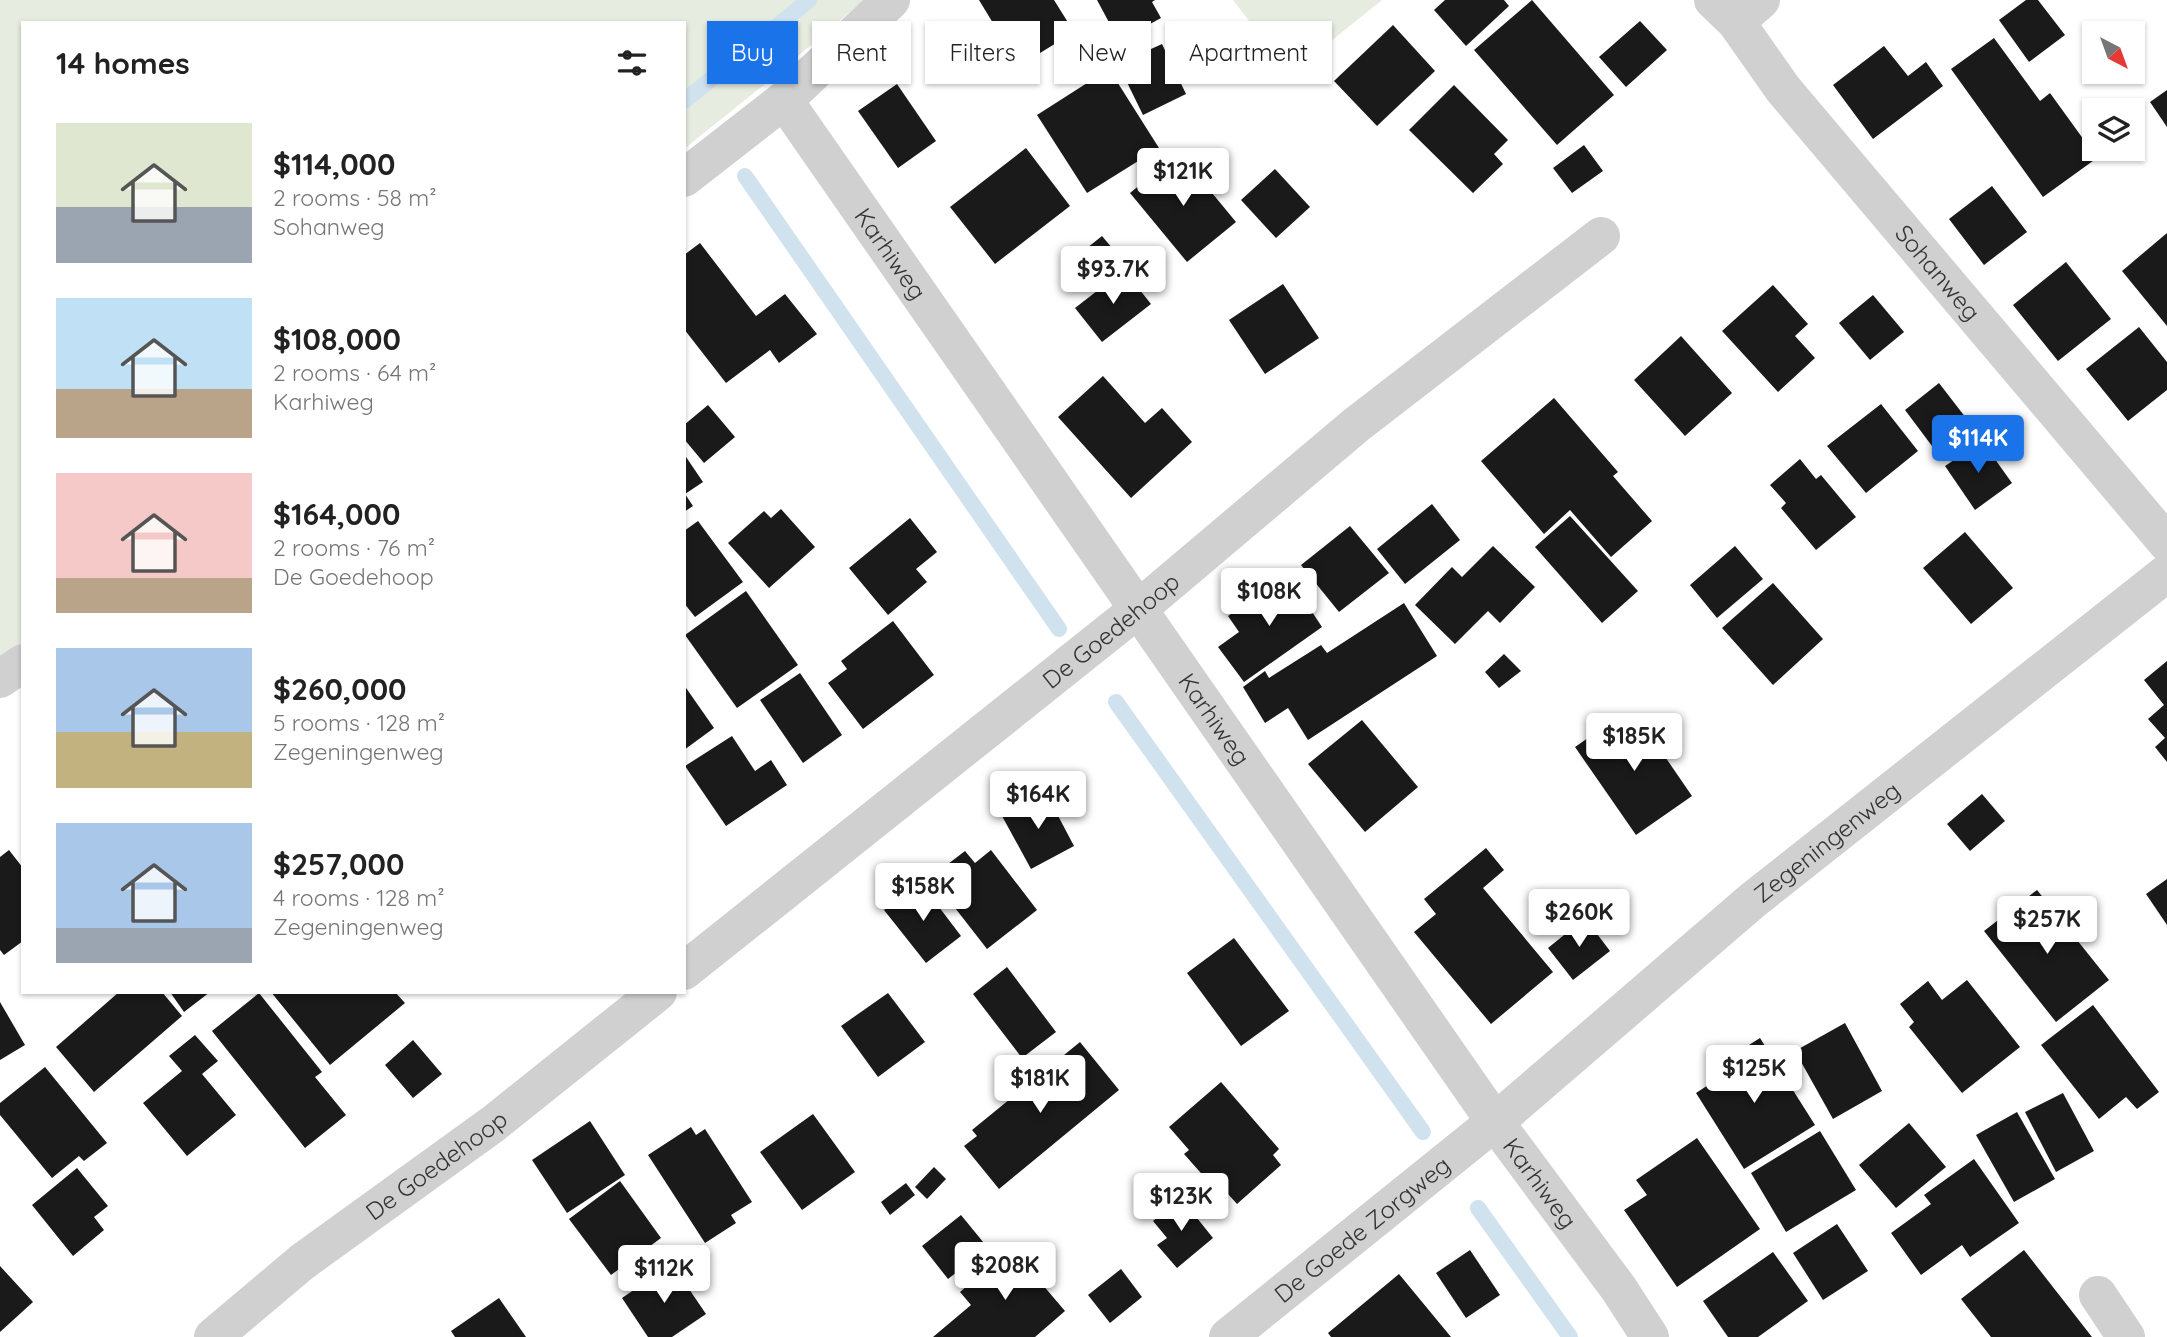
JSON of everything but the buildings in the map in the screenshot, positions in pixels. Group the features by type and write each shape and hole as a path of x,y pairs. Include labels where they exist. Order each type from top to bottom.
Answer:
{"street":[{"path":"686,176 784,100 891,0"},
{"name":"Sohanweg","path":"1736,7 1783,89 2167,543"},
{"name":"Karhiweg","path":"784,100 1495,1122 1619,1289 1650,1337"},
{"name":"De Goedehoop","path":"686,969 1137,610 1356,425 1601,236"},
{"name":"Zegeningenweg","path":"1495,1122 1754,900 2167,573"},
{"path":"0,679 21,664"},
{"name":"De Goedehoop","path":"213,1337 302,1262 493,1124 655,994"},
{"name":"De Goede Zorgweg","path":"1228,1337 1495,1122"},
{"path":"2098,1295 2126,1337"}],"shaded area":[{"path":"0,0 864,0 839,21 812,21 812,44 798,56 798,21 707,21 707,84 765,84 686,147 686,21 21,21 21,643 0,658"},
{"path":"1233,0 1382,0 1332,40 1332,21 1249,21"}],"waterway":[{"path":"686,99 809,0"},
{"path":"745,176 1059,629"},
{"path":"1116,702 1423,1132"},
{"path":"1478,1208 1570,1337"}]}
